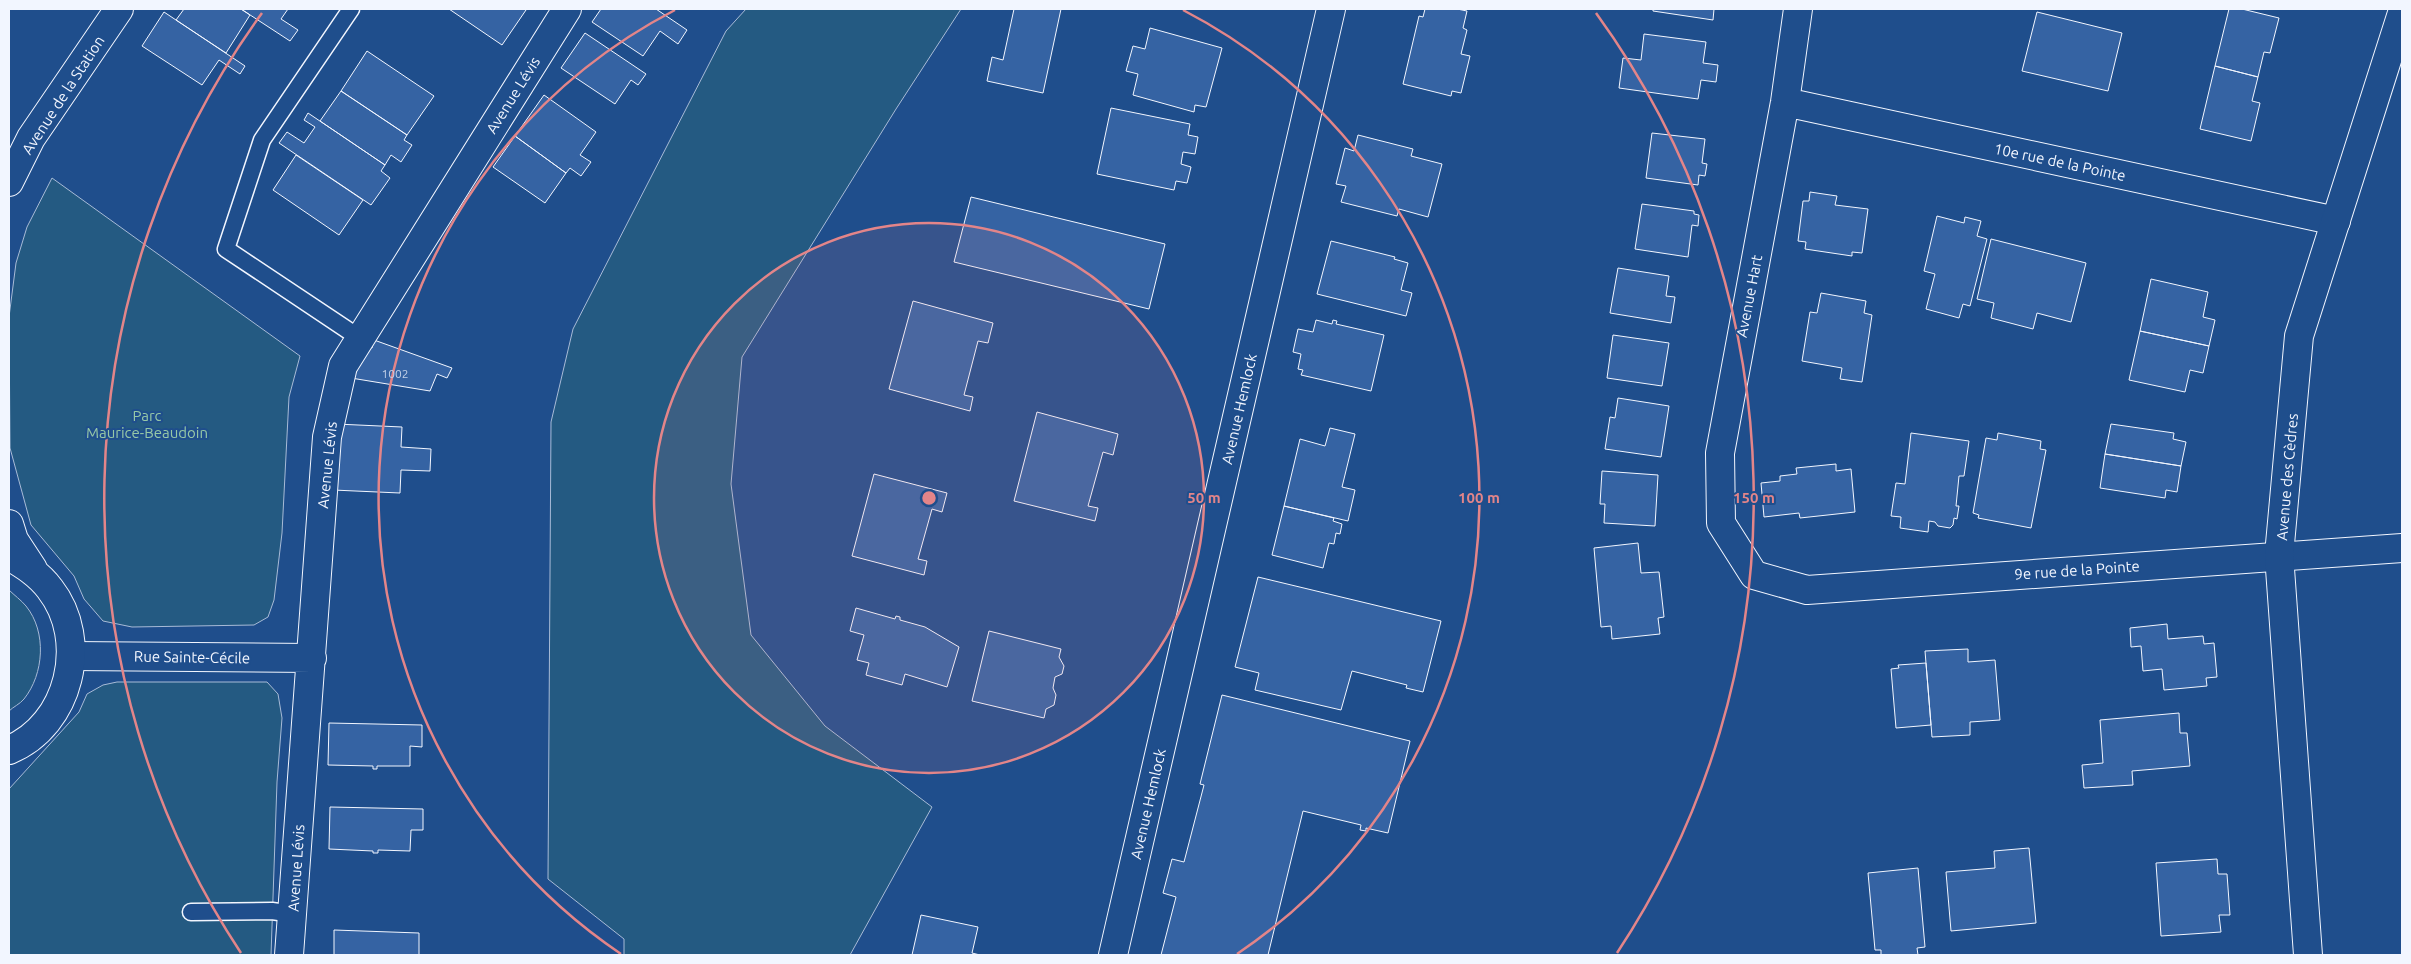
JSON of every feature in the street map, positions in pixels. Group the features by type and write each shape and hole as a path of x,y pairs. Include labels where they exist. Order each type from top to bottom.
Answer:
{"street":[{"name":"Avenue de la Station","path":"9,182 31,138 119,9"},
{"name":"Avenue Lévis","path":"290,955 327,437 343,366 567,9"},
{"name":"Avenue Hemlock","path":"1113,955 1331,9"},
{"name":"Avenue Hart","path":"1754,575 1721,523 1720,453 1785,102 1798,9"},
{"name":"Avenue des Cèdres","path":"2308,955 2279,555 2299,336 2402,13"},
{"name":"10e rue de la Pointe","path":"1785,102 2336,221"},
{"path":"9,524 14,540 35,572 51,589 63,610 70,632 72,656 68,684 56,709 38,730 11,752"},
{"name":"9e rue de la Pointe","path":"1754,575 1807,590 2279,555 2402,548"},
{"path":"9,556 35,572"},
{"name":"Rue Sainte-Cécile","path":"72,656 312,658"}],"lane":[{"path":"351,9 262,140 226,249 361,338"},
{"path":"191,912 272,911 292,914"}],"green space":[{"path":"746,9 961,9 896,109 742,357 731,484 751,635 825,726 932,807 850,955 624,955 624,939 548,879 551,422 573,329 726,31"},
{"name":"Parc Maurice-Beaudoin","path":"52,178 300,356 289,397 282,533 274,600 268,617 254,625 132,627 103,621 84,599 74,576 31,525 10,448 9,317 16,263 27,227"},
{"path":"9,590 24,604 33,616 40,640 40,653 36,678 31,689 22,701 9,711"},
{"path":"117,682 267,682 278,694 282,718 277,782 271,955 9,955 9,789 79,712 87,694 103,685"}],"building":[{"path":"184,9 241,9 250,15 226,53 176,20"},
{"path":"241,9 288,9 281,19 298,30 290,41"},
{"path":"449,9 524,9 526,10 502,45"},
{"path":"601,9 656,9 687,30 678,44 660,31 643,56 592,22"},
{"path":"1014,9 1061,9 1043,93 987,81 992,57 1003,60"},
{"path":"1425,9 1457,9 1467,11 1463,28 1467,30 1461,54 1470,56 1461,93 1452,91 1451,96 1403,84 1419,16 1423,17"},
{"path":"1653,9 1714,9 1713,20 1653,11"},
{"path":"2229,9 2242,9 2279,18 2270,53 2264,52 2258,77 2215,66"},
{"path":"164,12 245,66 240,74 219,60 202,85 142,46"},
{"path":"2037,12 2122,33 2108,91 2022,71"},
{"path":"1150,28 1222,48 1206,107 1195,105 1194,112 1133,95 1138,74 1126,71 1133,46 1145,49"},
{"path":"585,33 646,74 638,85 631,80 615,104 561,68"},
{"path":"1644,34 1706,42 1703,63 1718,65 1716,82 1701,80 1698,99 1619,88 1623,58 1641,60"},
{"path":"367,51 434,96 407,135 341,91"},
{"path":"2215,66 2258,77 2252,101 2260,103 2251,141 2200,129"},
{"path":"341,91 407,135 404,140 412,145 401,162 391,155 385,165 320,121"},
{"path":"544,95 596,132 580,155 591,162 581,176 570,168 566,173 515,136"},
{"path":"1111,108 1190,124 1188,135 1198,137 1195,154 1183,152 1181,164 1191,167 1187,183 1176,181 1174,190 1097,174"},
{"path":"308,113 385,165 381,171 390,178 371,205 279,143 287,132 304,143 315,127 304,120"},
{"path":"1652,133 1705,139 1702,163 1707,164 1705,176 1699,175 1698,185 1646,178"},
{"path":"1358,135 1413,149 1411,156 1442,164 1428,217 1399,209 1397,216 1341,202 1346,186 1336,184 1345,148 1354,151"},
{"path":"515,136 566,173 545,203 493,167"},
{"path":"296,155 363,200 339,235 273,190"},
{"path":"1810,192 1837,196 1835,205 1868,209 1862,253 1852,252 1852,256 1805,249 1806,242 1798,241 1803,201 1809,201"},
{"path":"971,197 1165,244 1149,309 954,262"},
{"path":"1642,204 1694,211 1694,214 1699,215 1698,226 1692,225 1688,257 1635,249"},
{"path":"1937,216 1964,223 1965,217 1981,221 1977,236 1987,239 1970,306 1963,304 1959,318 1926,309 1935,274 1924,271"},
{"path":"1991,239 2086,263 2071,322 2037,313 2033,329 1991,318 1994,303 1977,299"},
{"path":"1331,241 1395,257 1394,259 1408,263 1401,290 1412,293 1406,316 1317,294"},
{"path":"1618,268 1669,276 1666,296 1675,297 1671,323 1610,313"},
{"path":"2151,279 2208,292 2203,317 2215,320 2209,346 2140,331"},
{"path":"1821,293 1866,301 1864,313 1872,315 1862,382 1840,379 1842,368 1802,361 1810,312 1817,313"},
{"path":"913,301 993,323 988,343 978,341 964,395 973,397 970,411 889,389"},
{"path":"1316,320 1332,324 1333,320 1337,321 1336,324 1384,335 1371,391 1301,375 1303,370 1298,369 1301,354 1293,352 1298,329 1313,332"},
{"path":"2140,331 2209,346 2203,373 2190,370 2185,392 2129,380"},
{"path":"1613,335 1669,343 1662,386 1607,378"},
{"path":"374,340 452,368 447,378 437,374 430,391 351,378 364,345 372,348"},
{"path":"1618,398 1669,406 1661,457 1605,449 1610,417 1615,418"},
{"path":"1037,412 1118,434 1113,455 1103,452 1088,506 1098,508 1095,521 1014,501"},
{"path":"336,424 402,427 401,447 431,449 430,471 401,470 400,493 333,490"},
{"path":"2111,424 2174,433 2173,439 2186,442 2181,466 2105,454"},
{"path":"1330,428 1355,434 1342,487 1355,490 1348,521 1284,506 1300,439 1325,446"},
{"path":"1911,433 1969,441 1964,476 1959,476 1956,506 1959,506 1957,519 1954,518 1953,525 1950,528 1938,526 1935,522 1929,521 1928,532 1900,528 1901,517 1891,516 1896,483 1905,484"},
{"path":"1998,433 2041,441 2040,449 2046,450 2031,528 1978,518 1979,515 1973,513 1986,438 1997,440"},
{"path":"2105,454 2181,466 2177,492 2166,490 2165,498 2100,488"},
{"path":"1836,464 1836,471 1851,469 1855,512 1800,518 1799,513 1764,517 1761,483 1780,481 1780,476 1797,474 1796,468"},
{"path":"1602,471 1658,475 1655,526 1604,523 1605,504 1600,504"},
{"path":"874,474 947,493 942,512 932,509 918,559 927,561 924,575 852,556"},
{"path":"1284,506 1334,518 1333,521 1342,524 1340,534 1336,533 1334,544 1329,543 1323,568 1272,555"},
{"path":"1638,543 1641,573 1659,572 1664,617 1658,618 1660,634 1612,639 1611,626 1601,627 1594,548"},
{"path":"1258,577 1441,621 1423,692 1406,688 1407,685 1352,671 1341,710 1255,690 1259,673 1235,667"},
{"path":"856,608 895,619 896,616 900,617 900,620 925,627 959,647 947,687 905,674 902,685 866,675 869,663 857,660 864,635 850,631"},
{"path":"2167,624 2168,639 2203,636 2204,644 2214,643 2217,677 2206,678 2207,686 2164,690 2162,669 2143,671 2141,646 2131,647 2130,628"},
{"path":"989,631 1061,649 1059,657 1064,666 1062,674 1055,677 1053,688 1056,695 1054,705 1046,709 1044,718 972,701"},
{"path":"1968,649 1968,662 1995,660 2000,720 1970,722 1970,735 1932,737 1925,651"},
{"path":"1926,663 1931,725 1896,728 1891,669 1899,668 1898,665"},
{"path":"1222,695 1410,741 1388,833 1366,828 1366,831 1360,830 1361,825 1303,811 1268,955 1161,955 1176,897 1163,893 1172,859 1184,862 1204,785 1200,784"},
{"path":"2179,713 2180,733 2187,733 2190,766 2132,771 2133,785 2084,788 2082,765 2103,763 2100,720"},
{"path":"329,723 422,725 422,747 410,746 410,766 377,766 377,769 373,769 373,766 328,765"},
{"path":"330,807 423,809 423,830 411,830 410,851 378,850 378,853 373,853 373,851 329,849"},
{"path":"2029,848 2036,923 1951,931 1946,872 1995,868 1994,851"},
{"path":"2217,859 2218,874 2227,874 2230,915 2219,915 2221,932 2161,936 2156,863"},
{"path":"1918,868 1925,947 1917,948 1918,955 1881,955 1881,950 1875,950 1868,873"},
{"path":"921,915 978,927 972,953 980,955 912,955"},
{"path":"334,930 419,933 419,955 334,955"}]}
